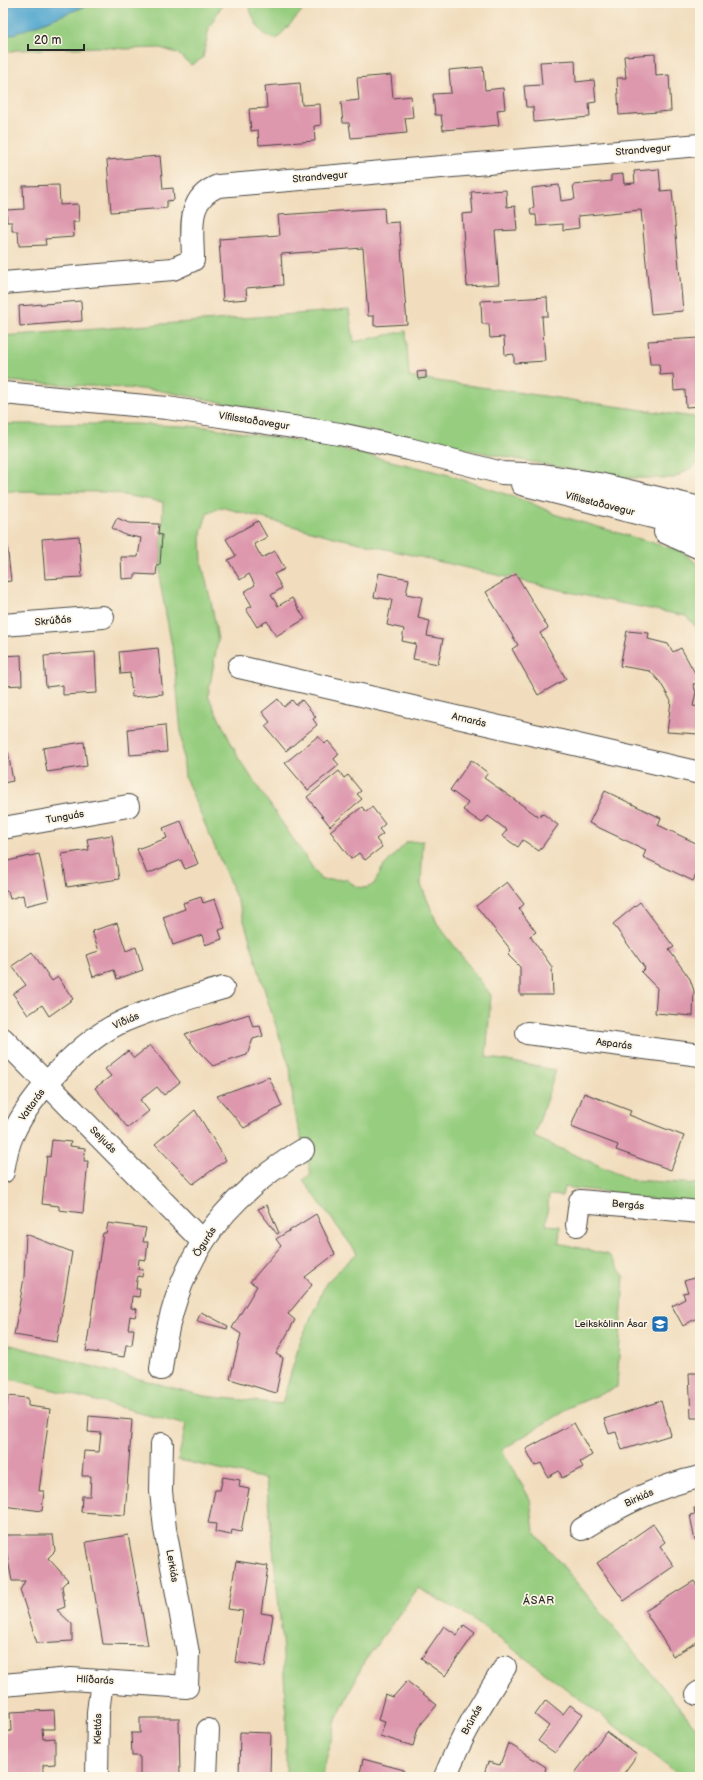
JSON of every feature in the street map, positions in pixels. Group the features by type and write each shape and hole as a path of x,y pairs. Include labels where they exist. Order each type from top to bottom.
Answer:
{"street":[{"name":"Strandvegur","path":"3,283 173,269 193,260 193,218 195,206 202,195 218,186 700,145"},
{"name":"Vífilsstaðavegur","path":"3,393 167,408 340,434 409,449 502,473 543,475 592,483 700,508"},
{"name":"Vífilsstaðavegur","path":"502,473 524,485 700,529"},
{"path":"662,499 679,498 700,494"},
{"path":"614,507 637,524 668,533 700,548"},
{"name":"Skrúðás","path":"3,625 103,617"},
{"name":"Arnarás","path":"238,667 700,773"},
{"name":"Tunguás","path":"3,828 128,806"},
{"name":"Víðiás","path":"47,1084 68,1061 101,1034 124,1021 168,1005 223,988"},
{"name":"Asparás","path":"527,1033 700,1055"},
{"name":"Seljuás","path":"3,1039 203,1242"},
{"name":"Vattarás","path":"3,1172 8,1147 13,1134 20,1120 47,1084"},
{"name":"Ögurás","path":"161,1369 164,1342 170,1316 190,1265 203,1242 224,1214 258,1180 280,1164 304,1150"},
{"name":"Bergás","path":"577,1225 580,1201 700,1212"},
{"name":"Lerkiás","path":"162,1444 161,1491 163,1516 188,1653 187,1687"},
{"name":"Birkiás","path":"582,1529 609,1512 638,1498 667,1486 700,1477"},
{"name":"Brúnás","path":"446,1777 477,1710 505,1667"},
{"name":"Hlíðarás","path":"4,1681 71,1679 187,1687"},
{"name":"Klettás","path":"97,1777 98,1712 102,1681"},
{"path":"206,1777 208,1730"}],"green space":[{"path":"3,3 223,3 209,28 203,58 191,65 177,53 160,48 126,49 98,47 16,50 3,53"},
{"path":"247,3 309,3 277,39 265,35 261,31"},
{"path":"349,310 354,342 406,331 409,377 700,418 700,459 693,467 674,478 615,478 157,390 3,381 3,336"},
{"path":"3,424 133,424 206,427 323,445 446,474 529,502 557,515 681,551 700,566 700,631 686,616 595,598 330,536 221,507 207,514 201,533 202,564 218,640 208,696 239,759 321,880 346,879 357,887 367,888 374,884 383,867 407,842 423,841 421,885 437,923 491,995 486,1057 556,1070 534,1137 632,1180 700,1184 700,1202 612,1197 607,1192 564,1187 562,1196 549,1195 546,1225 560,1226 559,1243 609,1255 624,1276 617,1387 570,1407 502,1450 530,1499 534,1531 700,1732 700,1777 683,1777 472,1618 418,1588 364,1662 336,1720 322,1777 286,1777 286,1712 282,1637 266,1479 178,1460 186,1424 3,1377 3,1343 204,1396 282,1404 300,1342 326,1283 357,1253 303,1180 311,1174 294,1112 290,1068 269,1005 240,907 185,777 174,657 160,582 163,502 107,492 3,491"}],"water":[{"path":"3,3 94,3 3,38"}],"building":[{"path":"655,54 656,76 669,75 671,111 619,115 617,78 626,78 624,56"},
{"path":"575,60 576,82 594,80 596,102 589,103 590,117 534,122 533,107 526,107 524,86 542,85 540,62"},
{"path":"483,67 485,90 503,88 505,109 497,110 499,125 443,130 441,115 435,115 433,94 451,93 449,70"},
{"path":"391,75 393,98 411,96 413,117 405,118 407,133 351,138 349,123 343,123 341,102 359,100 357,78"},
{"path":"300,83 302,105 320,104 321,125 314,126 315,141 259,145 258,130 251,131 249,109 267,108 265,86"},
{"path":"160,156 163,189 173,188 174,200 167,201 167,208 111,212 107,160"},
{"path":"659,169 661,191 672,190 683,311 651,314 641,210 578,216 579,228 563,230 563,224 537,226 536,215 531,215 530,209 534,208 532,188 559,185 561,201 575,199 573,185 611,181 611,175 623,174 624,184 635,183 634,171"},
{"path":"59,185 60,205 78,204 79,222 73,222 74,237 45,239 46,245 19,246 18,231 12,231 12,222 7,222 6,210 24,209 23,186"},
{"path":"506,190 507,207 515,206 517,230 495,231 499,284 467,286 462,214 473,213 471,192"},
{"path":"384,208 385,223 399,222 407,324 374,326 374,316 368,316 363,248 281,254 283,285 246,288 247,299 223,301 219,239 280,235 278,215"},
{"path":"547,297 548,316 542,316 545,361 514,363 514,354 505,355 504,337 490,338 489,324 482,324 481,301"},
{"path":"81,301 82,321 20,326 19,306"},
{"path":"700,338 700,406 686,407 685,390 674,391 673,374 660,375 659,364 650,364 648,341"},
{"path":"426,371 426,378 418,379 417,372"},
{"path":"117,518 129,523 159,524 158,534 162,535 160,565 157,565 156,575 135,574 135,578 122,579 121,557 138,557 141,538 125,535 112,528"},
{"path":"258,521 267,537 254,544 262,558 275,551 285,569 274,574 282,588 271,595 278,606 292,598 305,619 276,636 267,621 257,627 246,609 252,606 244,592 255,585 249,574 240,580 228,560 236,556 226,539"},
{"path":"79,536 82,577 45,579 42,539"},
{"path":"3,544 7,544 11,581 3,582"},
{"path":"379,573 409,579 406,594 422,597 418,618 430,621 427,636 443,639 438,664 413,659 416,644 402,641 404,629 387,625 392,600 374,597"},
{"path":"516,574 548,628 540,633 566,679 538,695 512,649 518,645 486,592"},
{"path":"627,631 649,633 648,639 668,644 673,652 681,648 700,682 693,684 696,692 693,706 700,707 699,734 667,732 671,701 660,682 650,671 620,666"},
{"path":"158,648 163,694 132,697 130,673 121,674 119,652"},
{"path":"95,652 97,693 63,695 63,685 46,687 44,656"},
{"path":"21,655 22,685 3,686 3,656"},
{"path":"278,699 284,707 292,700 296,705 302,700 316,717 313,719 317,725 286,751 265,726 270,722 262,712"},
{"path":"165,725 167,752 130,755 128,729"},
{"path":"318,736 325,744 328,741 339,754 334,759 339,765 308,790 285,763"},
{"path":"84,742 87,766 47,772 43,748"},
{"path":"8,752 13,781 3,783 3,753"},
{"path":"471,760 488,773 484,778 539,817 542,813 558,825 539,851 523,840 518,847 502,836 507,830 488,816 482,823 463,810 468,803 450,790"},
{"path":"339,771 344,778 348,775 361,791 357,794 362,799 330,826 307,797"},
{"path":"605,791 661,818 658,825 700,845 700,867 693,881 643,857 646,850 589,823"},
{"path":"362,807 366,812 372,807 385,824 379,829 383,834 376,839 382,847 365,860 359,853 351,859 330,831"},
{"path":"181,821 198,864 185,869 181,860 147,874 137,849 167,838 163,828"},
{"path":"112,835 119,879 67,887 62,854 89,850 87,839"},
{"path":"39,854 49,900 25,906 23,895 10,899 8,891 3,892 3,862"},
{"path":"507,882 524,904 519,909 536,932 530,936 552,967 553,995 520,995 520,967 508,955 511,950 476,906"},
{"path":"201,897 203,903 215,899 225,928 219,930 222,939 205,945 202,935 173,945 163,917 185,909 183,903"},
{"path":"640,902 674,947 669,950 690,979 694,991 693,1016 655,1013 657,988 641,972 645,968 613,924"},
{"path":"117,923 126,951 136,947 143,970 117,979 114,970 93,977 86,955 99,951 92,931"},
{"path":"32,952 52,981 58,977 73,999 49,1016 42,1005 28,1015 13,994 26,985 12,966"},
{"path":"249,1014 253,1027 260,1026 263,1036 253,1039 247,1055 213,1066 196,1049 185,1034"},
{"path":"150,1045 180,1082 164,1095 157,1087 140,1100 149,1111 128,1128 95,1088 111,1076 105,1069 128,1051 134,1058"},
{"path":"269,1077 282,1106 244,1128 217,1096"},
{"path":"584,1093 631,1111 629,1115 684,1136 671,1170 616,1150 618,1145 571,1127"},
{"path":"195,1110 226,1160 193,1184 155,1144"},
{"path":"52,1140 71,1142 70,1146 85,1148 84,1161 88,1161 83,1213 59,1210 59,1206 42,1204 47,1156 50,1157"},
{"path":"267,1205 279,1233 277,1234 258,1209"},
{"path":"316,1214 335,1254 305,1277 312,1285 288,1314 295,1320 276,1354 283,1358 276,1393 230,1379 241,1334 232,1328 257,1286 250,1282 281,1246 276,1239"},
{"path":"108,1223 146,1228 143,1242 148,1242 146,1260 139,1259 138,1269 143,1269 142,1277 138,1276 137,1280 136,1289 140,1289 139,1297 132,1296 131,1308 137,1309 135,1317 130,1316 128,1329 134,1329 132,1345 126,1345 124,1357 86,1351 103,1233 106,1233"},
{"path":"26,1234 72,1252 57,1342 14,1335 24,1278"},
{"path":"700,1276 700,1316 683,1326 672,1306 685,1299 683,1293 688,1292 684,1281"},
{"path":"201,1312 228,1326 227,1329 197,1321"},
{"path":"689,1373 700,1373 700,1418 691,1418"},
{"path":"8,1396 28,1398 28,1406 50,1409 39,1491 44,1491 42,1511 3,1506 3,1437"},
{"path":"661,1401 671,1435 622,1450 616,1432 609,1434 604,1419"},
{"path":"89,1416 132,1420 125,1515 81,1512 82,1496 90,1496 91,1476 82,1476 84,1451 99,1452 101,1433 88,1432"},
{"path":"574,1423 592,1455 580,1462 583,1467 562,1478 559,1471 548,1477 541,1463 535,1466 526,1449"},
{"path":"223,1477 240,1480 239,1487 249,1489 241,1532 232,1530 231,1535 215,1532 216,1524 208,1523 215,1490 220,1490"},
{"path":"700,1507 700,1540 695,1541 690,1515 695,1514 694,1508"},
{"path":"653,1524 665,1542 660,1546 674,1566 624,1601 597,1563"},
{"path":"3,1535 53,1535 55,1551 48,1558 68,1580 62,1586 65,1607 57,1610 72,1624 72,1641 37,1643 20,1590 25,1581 12,1581"},
{"path":"128,1535 148,1645 103,1644 86,1542"},
{"path":"236,1561 268,1566 261,1613 273,1615 265,1667 235,1662 243,1611 228,1609"},
{"path":"694,1581 700,1591 700,1640 673,1656 645,1611"},
{"path":"464,1625 475,1633 445,1676 421,1659 444,1626 457,1635"},
{"path":"407,1681 437,1705 418,1728 413,1746 380,1736 385,1722 378,1720 385,1694 393,1697"},
{"path":"546,1700 563,1714 570,1705 583,1714 555,1753 538,1741 549,1726 535,1715"},
{"path":"54,1710 55,1729 42,1729 43,1739 55,1738 55,1764 43,1765 43,1777 4,1777 4,1774 6,1775 3,1732 11,1731 10,1712"},
{"path":"140,1718 179,1718 180,1777 140,1777 140,1756 132,1756 131,1733 140,1733"},
{"path":"240,1732 271,1733 270,1777 239,1777"},
{"path":"606,1732 637,1755 621,1777 581,1777 575,1773"},
{"path":"508,1743 546,1767 544,1777 483,1777 488,1762 500,1765"},
{"path":"363,1759 404,1770 402,1777 359,1777"}],"place":[{"name":"Leikskólinn Ásar","path":"660,1324"}],"district":[{"name":"ÁSAR","path":"539,1600"}]}
